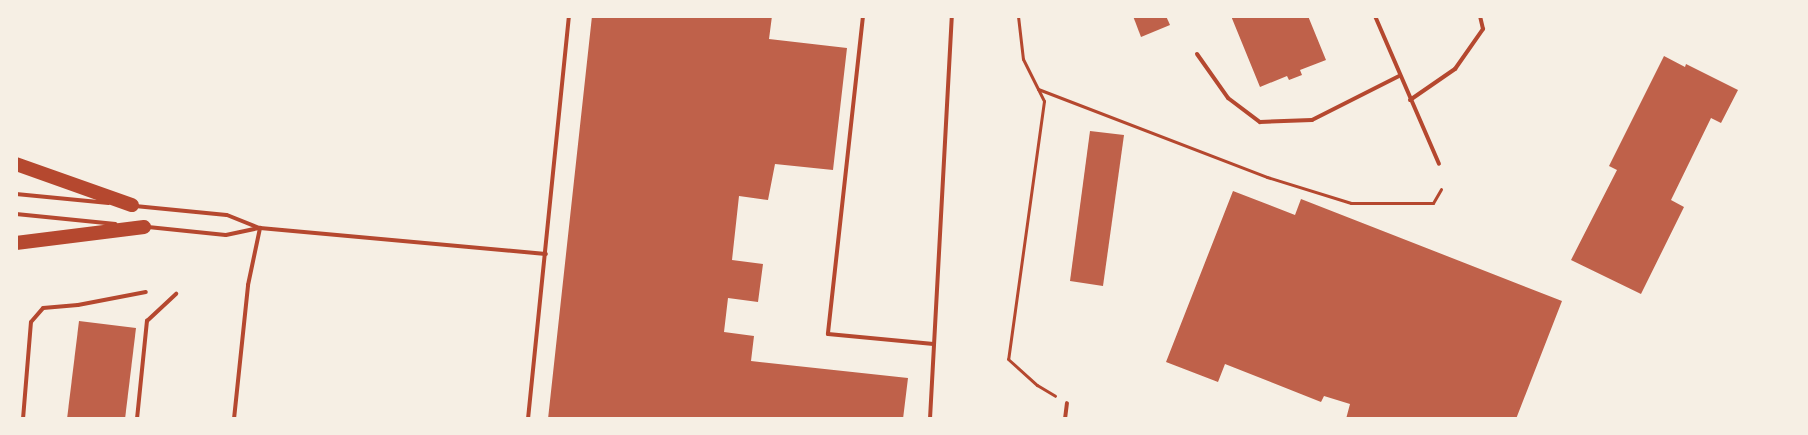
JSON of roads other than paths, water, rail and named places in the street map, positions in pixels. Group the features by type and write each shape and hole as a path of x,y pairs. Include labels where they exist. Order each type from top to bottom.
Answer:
{"highway":[{"path":"16,164 132,205"},
{"path":"16,243 144,227"}],"lane":[{"path":"528,419 569,16"},
{"path":"863,16 828,334 934,344"},
{"path":"930,419 952,16"},
{"path":"1375,16 1399,76 1439,164"},
{"path":"1410,100 1455,70 1483,29 1480,16"},
{"path":"1197,54 1228,98 1260,122 1312,120 1399,76"},
{"path":"16,194 227,215 260,228 546,254"},
{"path":"16,214 226,235 260,228"},
{"path":"234,419 248,286 260,228"},
{"path":"23,419 31,322 43,308 78,305 146,292"},
{"path":"137,419 147,321 176,294"},
{"path":"1065,419 1067,403"}]}
